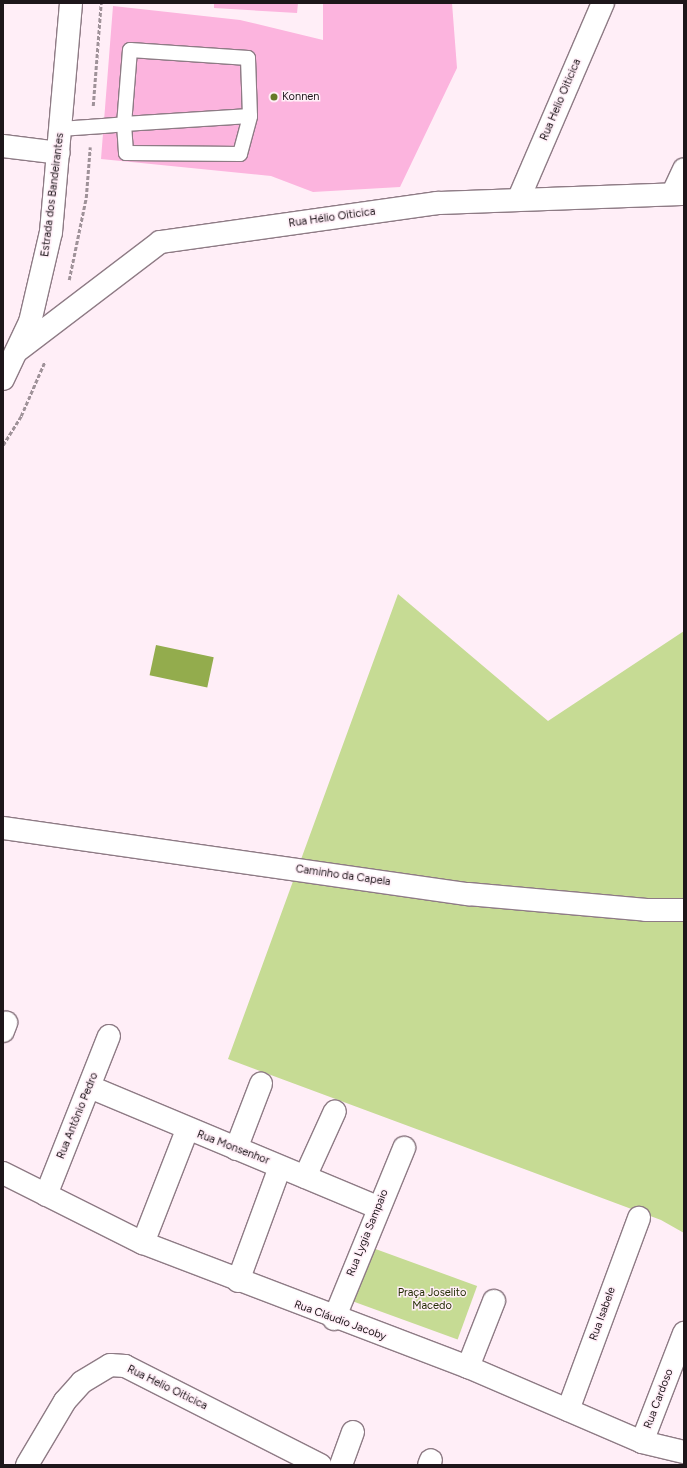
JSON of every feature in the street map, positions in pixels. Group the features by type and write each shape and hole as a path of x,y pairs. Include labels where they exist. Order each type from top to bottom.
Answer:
{"street":[{"name":"Estrada dos Bandeirantes","path":"3,379 30,322 46,257 59,153 71,3"},
{"name":"Rua Helio Oiticica","path":"518,198 603,3"},
{"path":"3,146 59,153"},
{"path":"679,194 684,170"},
{"name":"Rua Hélio Oiticica","path":"17,352 160,242 437,203 518,198 679,194"},
{"name":"Caminho da Capela","path":"3,828 468,894 646,910 684,910"},
{"name":"Rua Antônio Pedro","path":"46,1195 110,1036"},
{"path":"236,1149 261,1084"},
{"name":"Rua Monsenhor","path":"90,1087 187,1130 377,1207"},
{"path":"305,1177 335,1111"},
{"path":"143,1243 187,1130"},
{"name":"Rua Lygia Sampaio","path":"334,1319 377,1207 404,1148"},
{"path":"238,1281 280,1167"},
{"name":"Rua Cláudio Jacoby","path":"3,1173 143,1243 334,1319 468,1367 642,1442 684,1452"},
{"name":"Rua Isabele","path":"568,1410 639,1218"},
{"path":"468,1367 494,1301"},
{"name":"Rua Cardoso","path":"642,1442 684,1333"},
{"name":"Rua Helio Oiticica","path":"27,1465 65,1401 82,1382 110,1365 125,1366 320,1465"},
{"path":"341,1465 353,1432"}],"lane":[{"path":"130,50 248,58 250,116 240,154 126,153 124,124 130,50"},
{"path":"60,129 250,116"}],"green space":[{"path":"398,594 548,721 684,631 684,1233 661,1220 228,1059"},
{"name":"Praça Joselito Macedo","path":"370,1247 477,1286 458,1340 351,1301"}],"shaded area":[{"path":"156,645 214,657 207,688 150,675"}],"building":[{"path":"214,3 298,3 297,13 214,8"},
{"name":"Konnen","path":"323,3 452,3 457,68 400,187 313,192 271,176 101,159 113,6 240,20 323,40"}],"place":[{"name":"Konnen","path":"274,97"}]}
